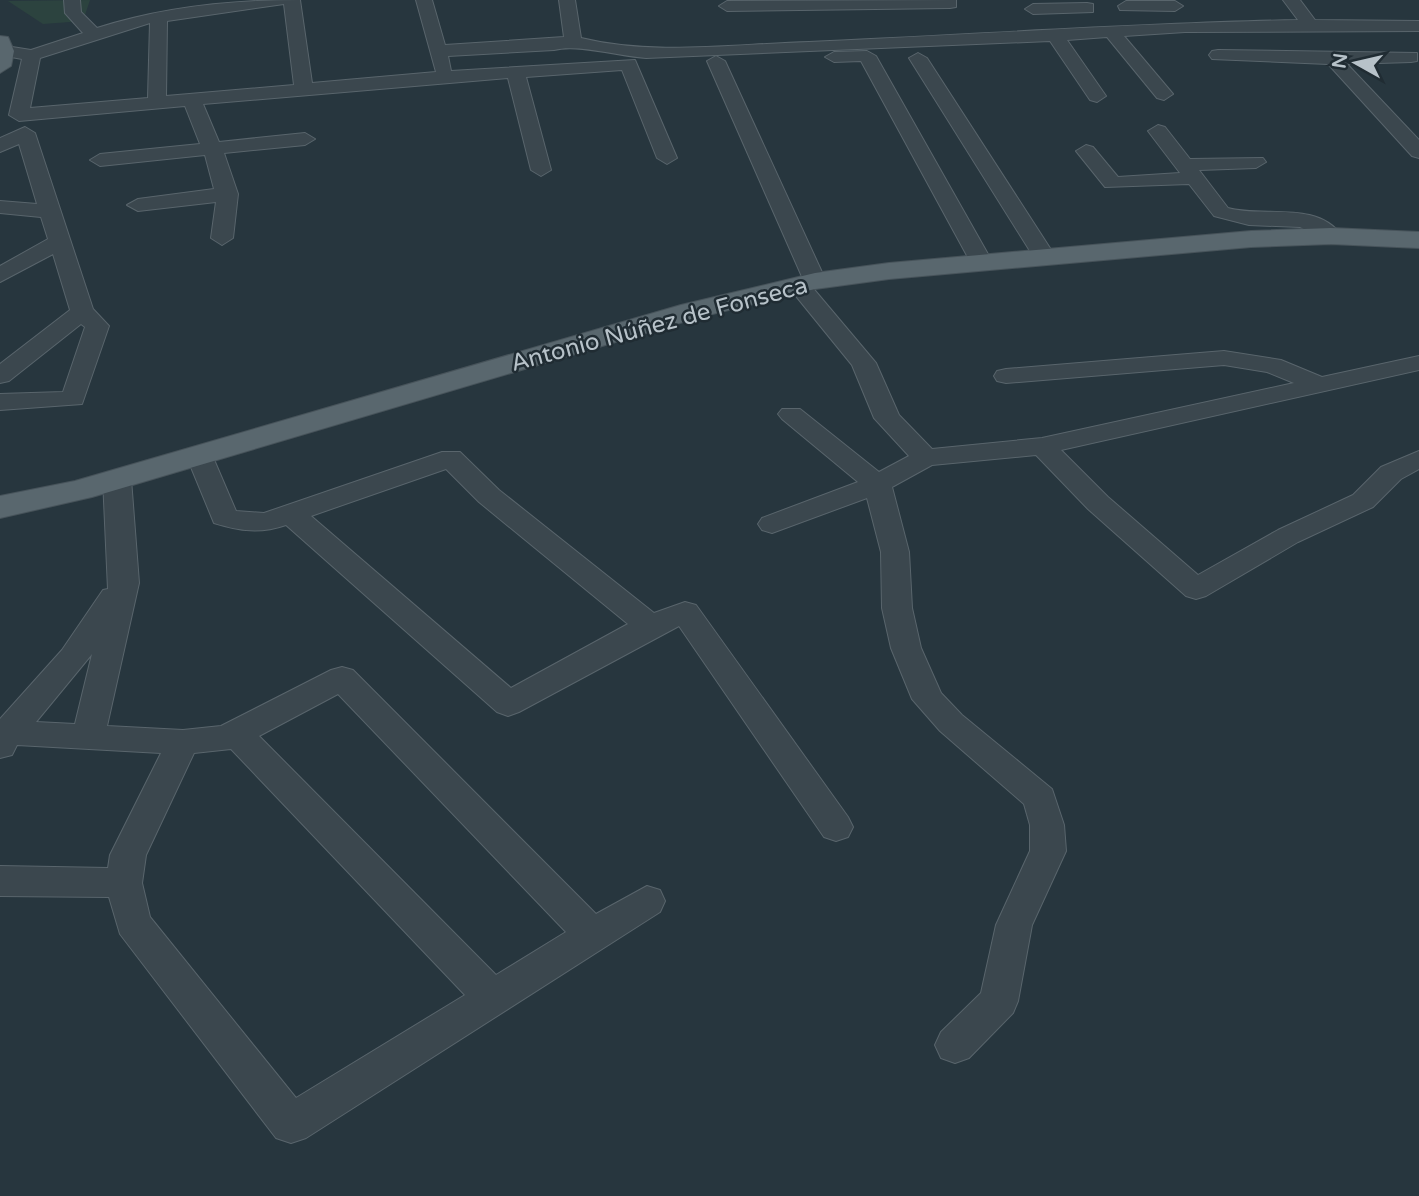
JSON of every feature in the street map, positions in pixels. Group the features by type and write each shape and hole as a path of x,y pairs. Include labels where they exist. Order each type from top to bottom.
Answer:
{"main road":[{"name":"Antonio Núñez de Fonseca","path":"0,507 117,479 701,308 807,283 982,263 1251,239 1331,236 1419,240"}],"street":[{"path":"72,0 73,13 94,35"},
{"path":"1,53 32,55 152,12 281,0"},
{"path":"292,0 304,89"},
{"path":"424,0 444,77"},
{"path":"567,0 574,36 570,41"},
{"path":"1291,0 1310,26"},
{"path":"1126,6 1174,3 1185,27"},
{"path":"1030,5 1087,8"},
{"path":"1030,5 1097,96"},
{"path":"727,6 955,18 1051,37 1185,27 1419,26"},
{"path":"152,12 157,103"},
{"path":"439,51 554,45 570,41 603,49 646,53 955,18"},
{"path":"1111,32 1164,94"},
{"path":"32,55 19,115 444,77 629,64 667,158"},
{"path":"1218,55 1333,59 1411,57"},
{"path":"794,58 867,56 982,263"},
{"path":"918,58 1046,259"},
{"path":"1333,59 1419,152"},
{"path":"716,61 807,283 864,363 887,418 926,458"},
{"path":"516,72 541,170"},
{"path":"192,100 228,194 229,215 222,239"},
{"path":"1158,131 1224,214 1300,220 1331,236"},
{"path":"0,146 26,133 82,312 97,327 73,399 0,402"},
{"path":"100,160 305,139"},
{"path":"1086,151 1112,183 1256,162"},
{"path":"138,205 228,194"},
{"path":"0,207 50,211"},
{"path":"0,275 60,241"},
{"path":"0,376 82,312"},
{"path":"1006,376 1224,358 1272,365 1320,385"},
{"path":"772,524 877,484 926,458 1042,446 1419,363"},
{"path":"792,414 877,484 895,552 897,608 916,676 928,699 951,723 1040,799 1047,825 1048,851 1014,925 999,1001 955,1045"},
{"path":"1042,446 1154,555 1196,589 1288,536 1363,501 1391,473 1419,459"},
{"path":"200,455 225,517 255,524 451,458 489,496 650,626"},
{"path":"88,736 124,583 117,479"},
{"path":"291,514 509,704 650,626 685,612 836,827"},
{"path":"2,737 72,658 124,583"},
{"path":"2,737 88,736 183,741 227,738 342,678 593,935"},
{"path":"236,733 493,998"},
{"path":"183,741 128,855 124,883 134,923 291,1124 647,901"},
{"path":"0,881 124,883"}],"green space":[{"path":"90,0 83,21 43,24 8,1"}]}
